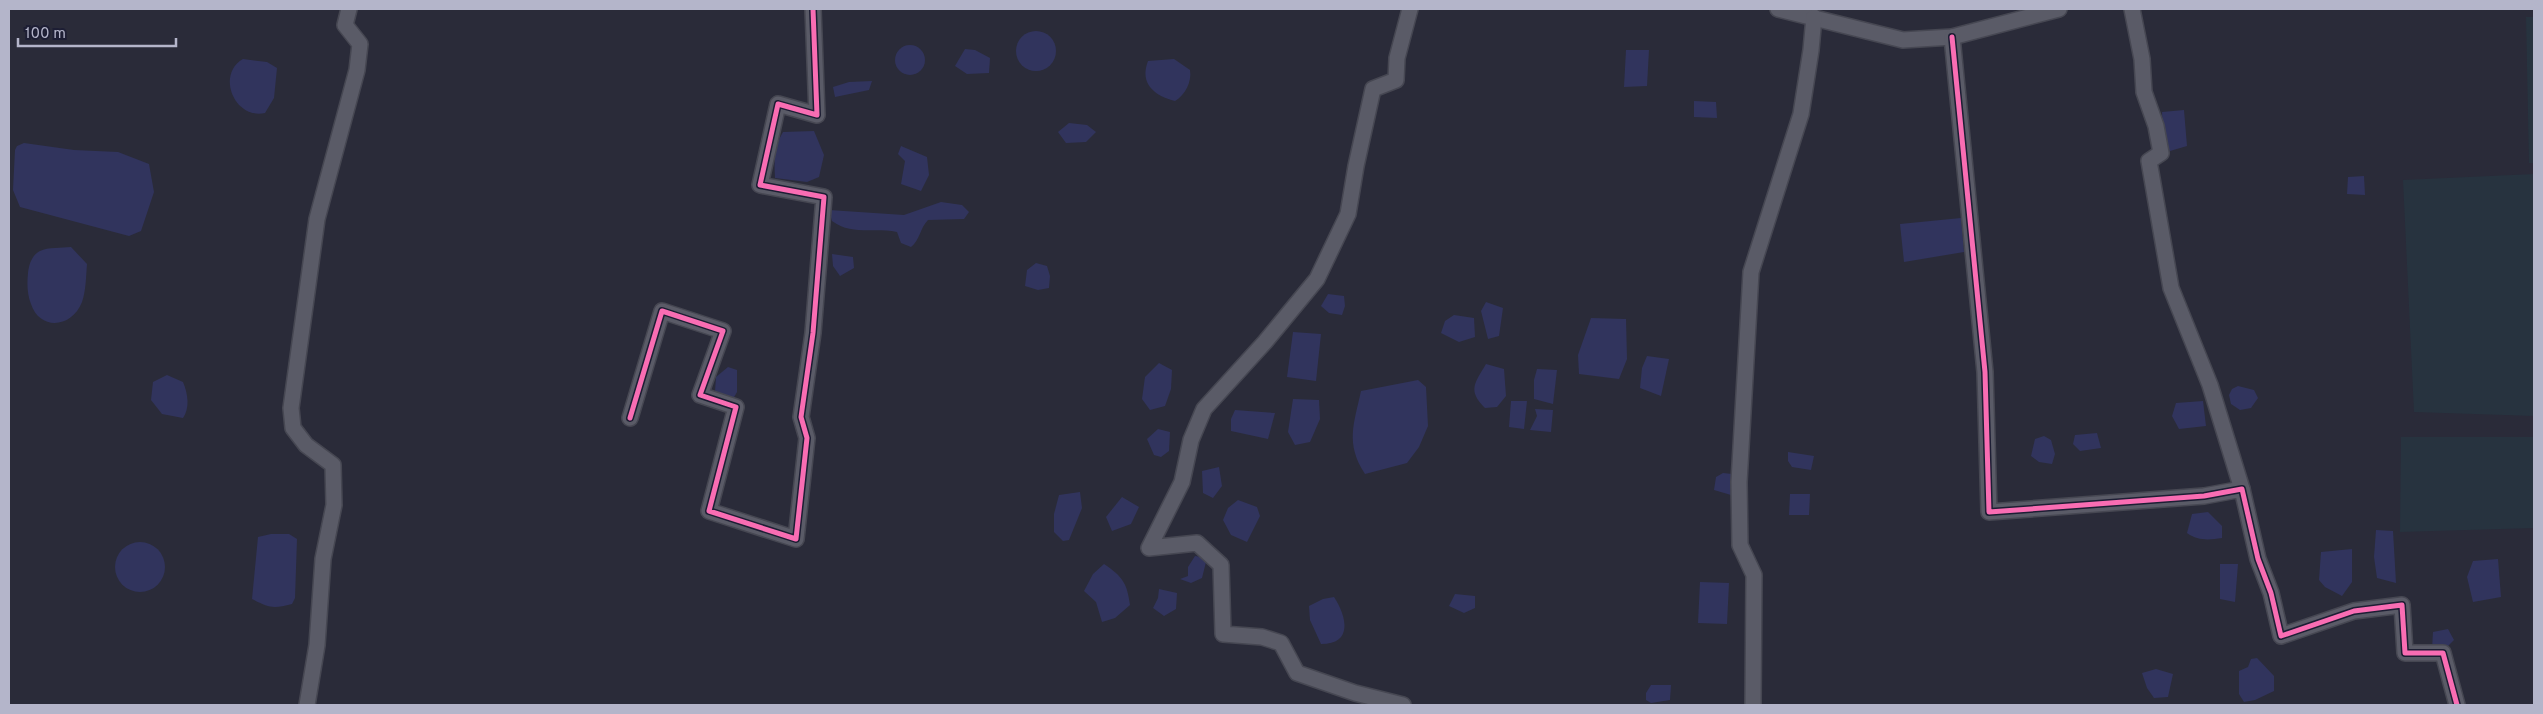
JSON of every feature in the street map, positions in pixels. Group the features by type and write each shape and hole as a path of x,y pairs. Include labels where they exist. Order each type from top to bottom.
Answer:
{"street":[{"path":"307,705 317,645 323,559 334,505 333,465 306,445 293,428 291,408 317,218 357,70 360,44 345,25 349,9"},
{"path":"630,418 662,312 723,331 700,395 736,407 709,511 796,539 807,438 800,417 813,333 824,197 760,185 778,104 817,115 813,9"},
{"path":"1403,705 1354,693 1296,673 1281,643 1262,638 1223,634 1221,565 1197,543 1149,548 1182,482 1191,440 1204,409 1265,342 1317,279 1348,214 1356,166 1373,89 1396,80 1397,58 1410,9"},
{"path":"1778,9 1814,20 1903,40 1952,37 2059,9"},
{"path":"2132,9 2142,59 2144,92 2156,126 2160,153 2149,161 2171,288 2210,385 2242,489 2258,559 2271,592 2281,636 2354,611 2402,605 2405,653 2443,653 2457,705"},
{"path":"1753,705 1754,575 1740,545 1739,482 1751,272 1801,114 1812,50 1814,20"},
{"path":"1952,37 1985,372 1989,512 2204,496 2242,489"}],"shaded area":[{"path":"2526,17 2534,17 2534,163 2529,163"},
{"path":"2534,174 2534,416 2414,412 2403,180"},
{"path":"2401,437 2534,437 2534,528 2400,532"}],"water":[{"path":"1040,31 1047,34 1053,40 1056,51 1055,59 1047,68 1040,71 1032,71 1025,68 1017,59 1016,47 1019,40 1028,32"},
{"path":"910,45 921,49 925,60 921,71 910,75 899,71 895,60 899,49"},
{"path":"965,49 975,50 990,58 989,73 967,74 955,66"},
{"path":"1626,50 1649,50 1647,86 1624,87"},
{"path":"243,59 267,62 277,68 274,98 265,113 254,113 245,110 237,103 232,94 230,85 231,75 235,66"},
{"path":"1174,59 1190,70 1187,88 1175,101 1155,92 1147,82 1146,76 1148,61"},
{"path":"872,81 869,90 835,97 833,87 849,82"},
{"path":"1694,101 1716,102 1717,118 1694,117"},
{"path":"2184,110 2187,146 2170,151 2163,144 2162,112"},
{"path":"1069,123 1087,125 1096,132 1086,142 1066,143 1058,132"},
{"path":"814,131 824,155 819,177 807,182 775,178 775,154 783,132"},
{"path":"24,143 74,150 118,152 149,164 154,192 141,231 129,236 20,207 13,190 15,150 17,146"},
{"path":"901,146 927,157 929,175 921,191 901,184 905,161 898,154"},
{"path":"2364,176 2365,195 2347,194 2348,177"},
{"path":"941,202 962,205 969,212 964,219 928,220 911,247 901,243 897,232 855,230 840,226 832,221 829,210 904,215"},
{"path":"1961,218 1964,252 1904,262 1900,224"},
{"path":"71,247 87,264 82,302 71,317 56,323 48,322 41,319 35,313 30,300 27,281 30,263 33,257 40,251 51,248"},
{"path":"832,254 853,257 854,268 840,276 833,266"},
{"path":"1036,263 1047,266 1050,276 1049,288 1038,290 1025,286 1027,270"},
{"path":"1328,294 1344,296 1345,306 1342,315 1329,313 1321,306"},
{"path":"1486,302 1503,308 1499,336 1488,339 1481,311"},
{"path":"1454,315 1474,318 1475,337 1459,342 1441,333 1445,321"},
{"path":"1591,318 1626,319 1627,359 1619,379 1579,374 1578,355"},
{"path":"1293,332 1321,334 1316,381 1287,377"},
{"path":"1647,356 1669,359 1661,396 1640,388 1642,368"},
{"path":"1159,363 1172,370 1171,389 1165,406 1150,410 1142,399 1145,377"},
{"path":"1486,364 1504,369 1506,396 1497,407 1485,408 1476,396 1476,382"},
{"path":"728,367 737,370 737,392 733,399 715,392 716,377"},
{"path":"1537,369 1557,370 1553,404 1534,399 1534,380"},
{"path":"167,375 183,382 185,387 187,405 183,418 162,414 151,400 153,382"},
{"path":"1418,380 1426,387 1428,426 1419,447 1407,463 1365,474 1355,453 1353,443 1354,424 1361,391"},
{"path":"2238,386 2254,390 2258,398 2251,408 2240,410 2231,404 2229,395 2232,389"},
{"path":"1293,399 1319,400 1320,419 1310,442 1295,445 1288,432"},
{"path":"1511,401 1527,401 1524,429 1509,427"},
{"path":"2203,401 2206,426 2179,429 2172,416 2176,403"},
{"path":"1535,409 1553,410 1551,432 1530,430 1537,416"},
{"path":"1235,410 1275,413 1268,439 1231,431 1231,419"},
{"path":"1158,429 1170,432 1169,451 1161,457 1154,455 1147,439"},
{"path":"2097,433 2101,448 2080,451 2073,444 2075,435"},
{"path":"2044,436 2051,440 2055,454 2052,464 2039,462 2031,456 2035,439"},
{"path":"1788,452 1814,456 1811,470 1792,467 1788,461"},
{"path":"1219,467 1222,486 1213,498 1203,493 1202,471"},
{"path":"1723,473 1732,474 1731,495 1714,490 1716,477"},
{"path":"1080,492 1082,508 1069,540 1063,541 1054,532 1054,514 1059,495"},
{"path":"1790,494 1810,494 1809,515 1789,515"},
{"path":"1122,497 1139,507 1131,524 1112,531 1106,517"},
{"path":"1238,500 1257,507 1260,516 1247,542 1231,535 1223,520 1228,508"},
{"path":"2208,512 2222,526 2222,538 2204,539 2187,533 2192,514"},
{"path":"2376,530 2393,531 2396,583 2377,578 2374,557"},
{"path":"271,534 289,534 297,539 295,598 292,604 280,607 267,606 252,599 258,537"},
{"path":"135,542 145,542 158,549 165,562 165,572 158,585 145,592 135,592 126,588 119,581 115,572 115,562 119,553 126,546"},
{"path":"2352,549 2352,582 2342,596 2325,587 2319,580 2321,552"},
{"path":"1195,556 1207,558 1202,578 1191,583 1180,579 1188,576 1188,567"},
{"path":"2498,559 2501,597 2473,602 2467,577 2473,561"},
{"path":"1104,564 1123,581 1130,605 1115,618 1102,622 1096,602 1084,591 1093,574"},
{"path":"2220,564 2238,564 2235,602 2220,599"},
{"path":"1700,582 1729,583 1727,624 1698,623"},
{"path":"1159,589 1177,593 1176,609 1164,616 1153,608 1158,598"},
{"path":"1455,594 1475,596 1475,608 1464,613 1449,606"},
{"path":"1334,597 1344,621 1343,634 1331,643 1321,644 1310,620 1309,606 1323,599"},
{"path":"2448,629 2454,640 2445,649 2432,649 2433,632"},
{"path":"2257,658 2274,676 2274,691 2255,700 2244,702 2239,694 2239,671 2248,667 2251,659"},
{"path":"2156,669 2173,674 2168,697 2154,698 2147,688 2142,673"},
{"path":"1651,685 1671,685 1670,700 1651,703 1646,700 1646,693"}],"cycle path":[{"path":"630,418 662,311 723,331 700,395 736,407 709,511 796,539 807,438 801,417 813,333 824,197 760,185 778,104 817,115 813,9"},
{"path":"1952,37 1985,372 1989,512 2204,496 2242,489 2258,559 2271,593 2281,636 2354,611 2402,605 2405,653 2443,653 2457,705"}]}
